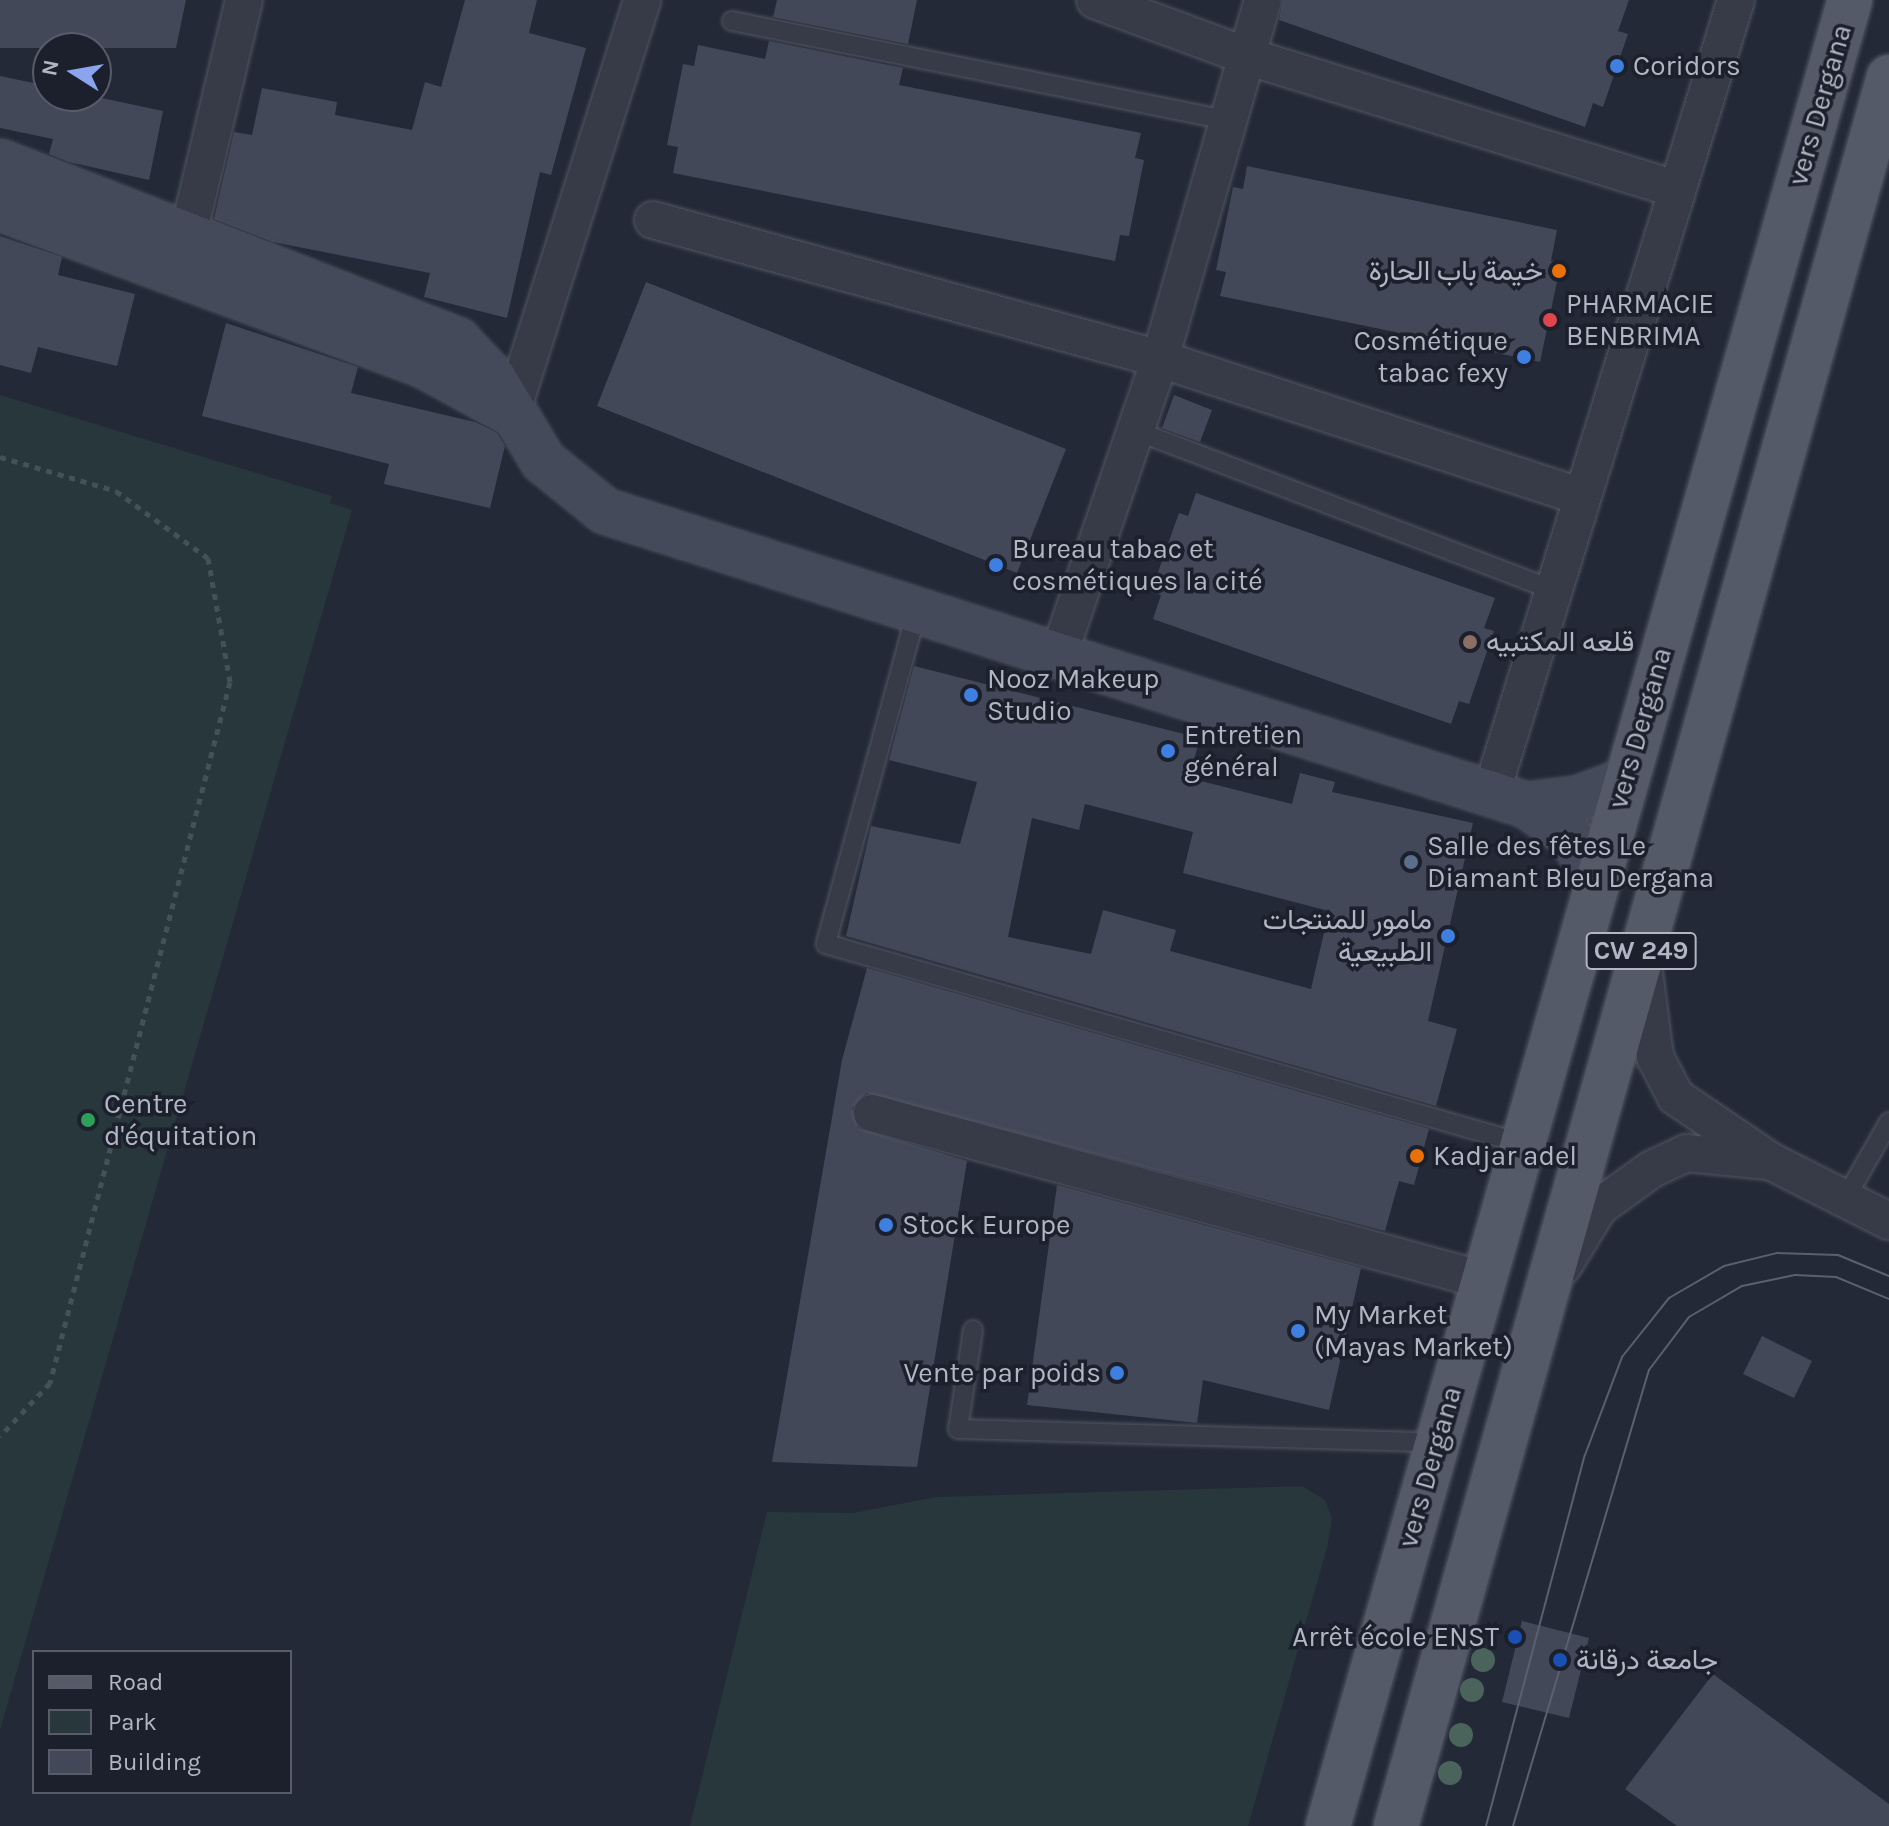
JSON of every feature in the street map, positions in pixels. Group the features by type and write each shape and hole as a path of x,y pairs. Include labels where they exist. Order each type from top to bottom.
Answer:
{"main road":[{"name":"vers Dergana","path":"1328,1826 1524,1144 1597,876 1850,0"},
{"name":"CW 249","path":"1396,1826 1889,77"}],"street":[{"path":"189,231 244,0"},
{"path":"511,414 642,0"},
{"path":"1095,0 1246,56 1675,189"},
{"path":"1058,657 1160,359 1226,120 1263,0"},
{"path":"1508,800 1551,589 1736,0"},
{"path":"0,162 189,231 435,329 478,358 511,414 562,481 605,511 916,614 1508,800 1568,834 1597,876"},
{"path":"0,208 422,364 511,414"},
{"path":"653,220 1160,359 1580,496"},
{"path":"1508,800 1577,799 1625,781"},
{"path":"1642,951 1655,1057 1676,1097 1772,1162 1844,1201 1889,1221"},
{"path":"872,1113 1483,1280"},
{"path":"1547,1293 1599,1207 1652,1169 1686,1153 1772,1162"}],"lane":[{"path":"732,21 1226,120"},
{"path":"1137,431 1551,589"},
{"path":"916,614 826,944 1524,1144"},
{"path":"1844,1201 1889,1122"},
{"path":"973,1330 958,1429 1438,1442"}],"path":[{"path":"0,457 116,491 208,558 230,682 50,1383 0,1436"}],"green space":[{"name":"Centre d'équitation","path":"0,395 332,496 330,503 352,510 0,1730"},
{"path":"1302,1486 1325,1500 1332,1518 1328,1544 1248,1826 690,1826 767,1512 853,1513 936,1497"}],"building":[{"path":"0,0 186,0 176,48 112,48 112,32 32,32 32,48 0,48"},
{"path":"465,0 537,0 529,33 586,48 551,175 540,172 507,318 424,297 430,273 273,242 214,219 234,132 252,135 262,88 337,102 335,115 412,130 425,82 441,87"},
{"path":"777,0 917,0 908,44 773,17"},
{"path":"1283,0 1629,0 1618,31 1628,34 1603,107 1593,103 1585,127 1279,20"},
{"path":"769,41 903,68 899,85 1141,133 1135,158 1144,160 1129,236 1120,235 1115,261 673,173 678,147 667,145 683,64 694,66 698,45 765,59"},
{"path":"0,76 32,83 32,112 112,112 112,100 163,111 149,180 69,162 49,154 53,139 0,128"},
{"path":"1247,166 1557,230 1551,261 1561,263 1540,362 1220,296 1226,272 1216,270 1233,187 1243,189"},
{"path":"0,236 62,257 58,275 135,294 117,366 38,347 31,373 0,365"},
{"path":"646,282 1066,449 1017,573 597,406"},
{"path":"226,323 358,367 351,393 475,422 497,433 505,446 490,508 384,484 389,464 202,416"},
{"path":"1174,395 1212,410 1200,442 1162,428"},
{"path":"1196,493 1495,598 1484,628 1494,631 1469,704 1459,701 1451,724 1153,619 1161,595 1151,592 1179,513 1188,516"},
{"path":"914,666 1200,738 1189,778 1292,804 1300,773 1335,782 1332,792 1473,823 1428,1021 1457,1029 1436,1106 846,936 871,826 960,844 977,782 889,760","holes":["1085,804 1193,832 1183,873 1329,911 1311,989 1170,951 1176,930 1103,910 1091,954 1008,937 1032,818 1079,830"]},
{"path":"867,968 1429,1129 1414,1185 1399,1181 1385,1231 866,1093 852,1108 858,1128 967,1161 917,1467 772,1462 842,1060"},
{"path":"1057,1185 1361,1268 1329,1410 1203,1380 1197,1423 1027,1405"},
{"path":"1762,1336 1812,1361 1794,1398 1743,1374"},
{"path":"1522,1621 1589,1638 1569,1718 1502,1702"},
{"path":"1713,1674 1889,1804 1889,1826 1677,1826 1625,1789"}],"tram line":[{"path":"1486,1826 1585,1455 1622,1357 1669,1298 1724,1266 1777,1253 1838,1255 1889,1276"},
{"path":"1513,1826 1649,1370 1689,1317 1742,1286 1795,1275 1836,1277 1889,1299"}],"place":[{"name":"Coridors","path":"1617,66"},
{"name":"خيمة باب الحارة","path":"1559,271"},
{"name":"PHARMACIE BENBRIMA","path":"1550,320"},
{"name":"Cosmétique tabac fexy","path":"1524,357"},
{"name":"Bureau tabac et cosmétiques la cité","path":"996,565"},
{"name":"قلعه المكتبيه","path":"1470,642"},
{"name":"Nooz Makeup Studio","path":"971,695"},
{"name":"Entretien général","path":"1168,751"},
{"name":"Salle des fêtes Le Diamant Bleu Dergana","path":"1411,862"},
{"name":"مامور للمنتجات الطبيعية","path":"1448,936"},
{"name":"Centre d'équitation","path":"88,1120"},
{"name":"Kadjar adel","path":"1417,1156"},
{"name":"Stock Europe","path":"886,1225"},
{"name":"My Market (Mayas Market)","path":"1298,1331"},
{"name":"Vente par poids","path":"1117,1373"},
{"name":"Arrêt école ENST","path":"1515,1637"},
{"name":"جامعة درقانة","path":"1560,1660"}]}
